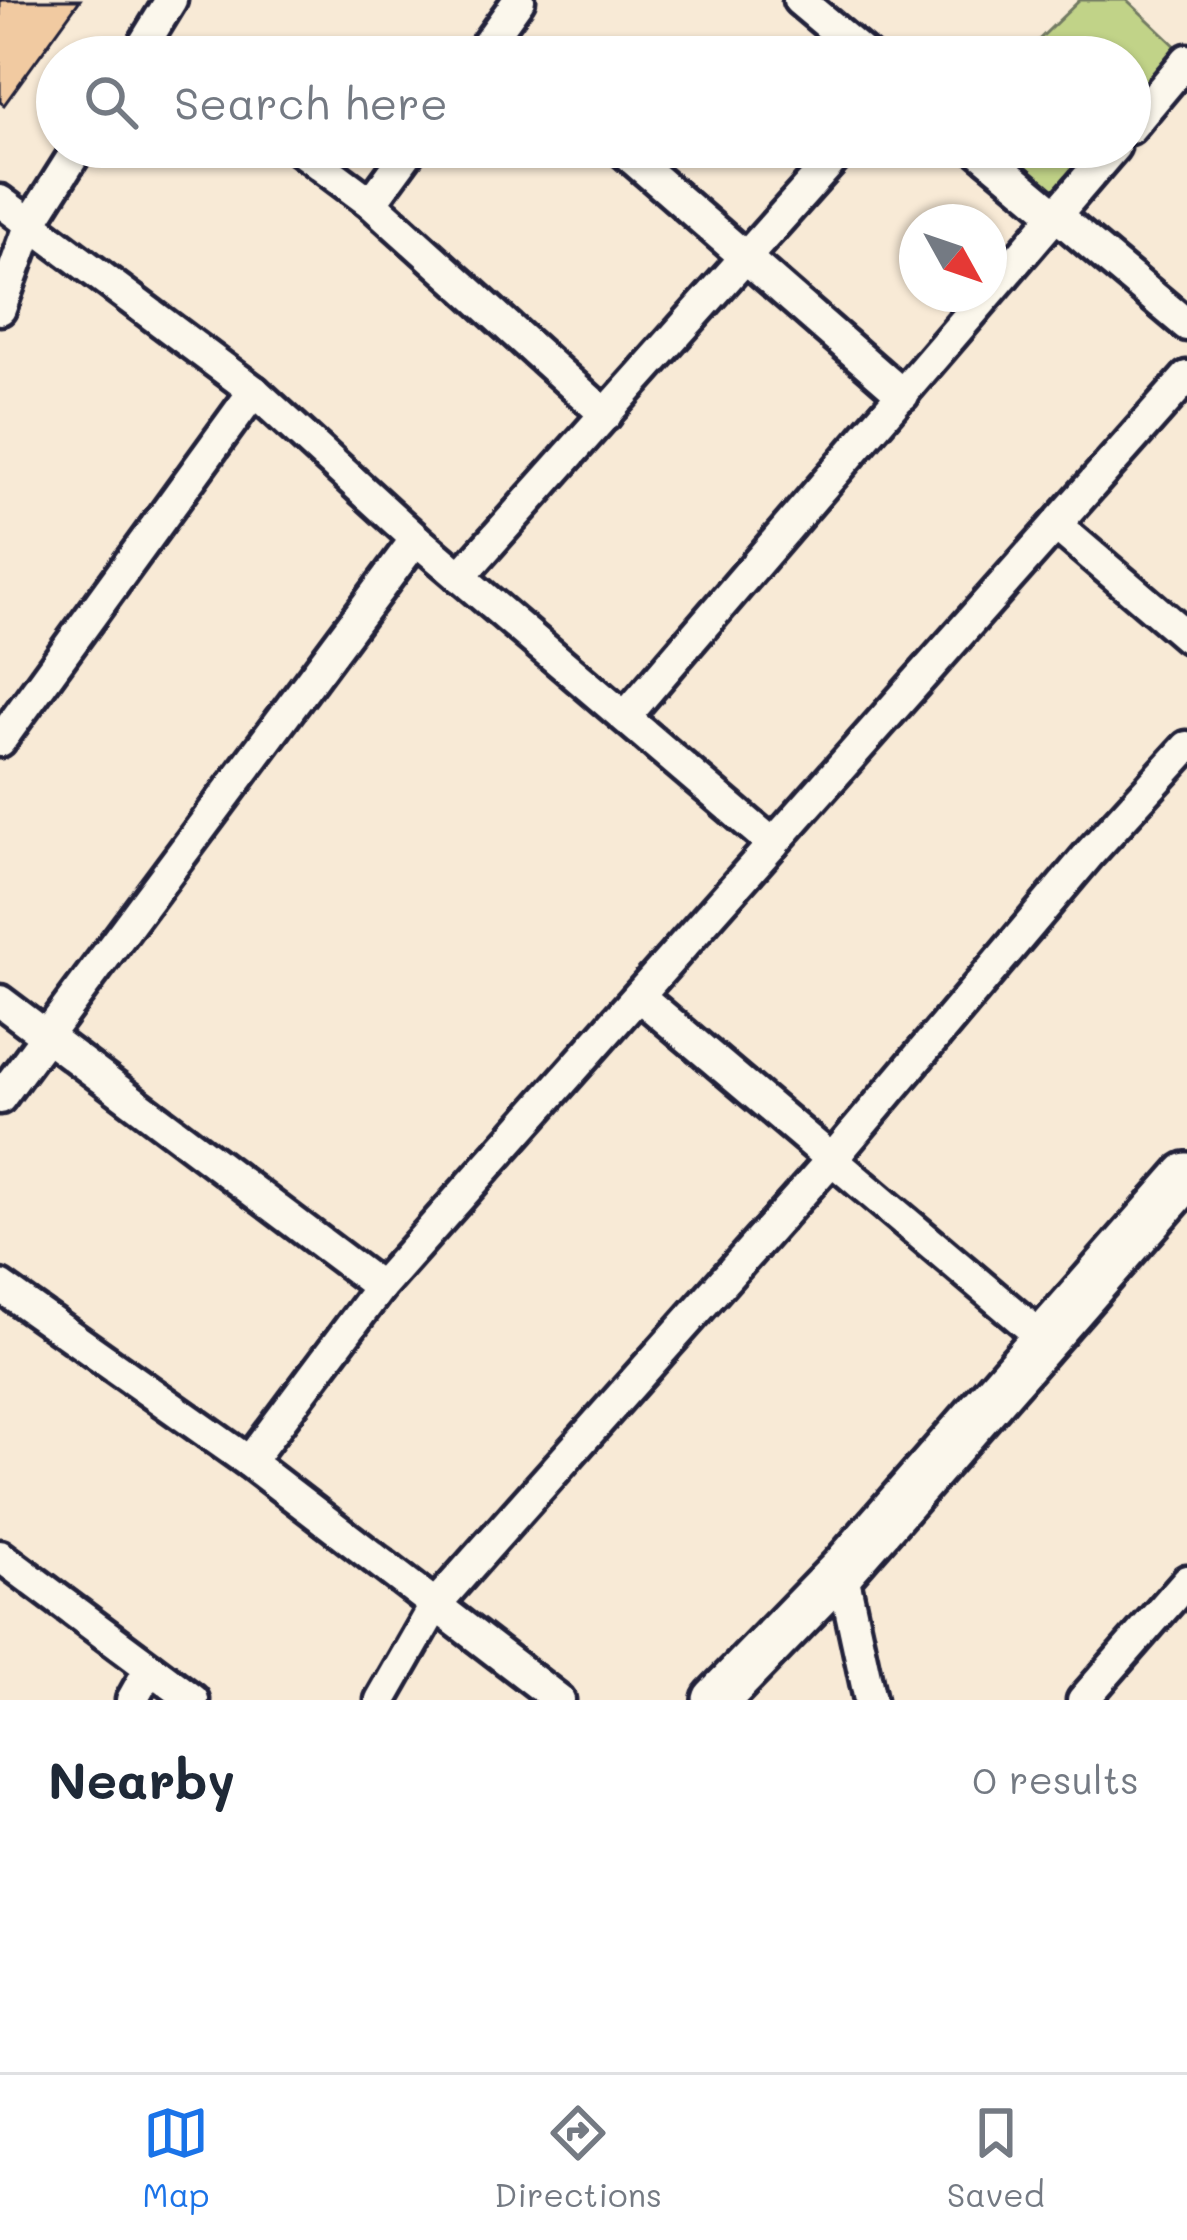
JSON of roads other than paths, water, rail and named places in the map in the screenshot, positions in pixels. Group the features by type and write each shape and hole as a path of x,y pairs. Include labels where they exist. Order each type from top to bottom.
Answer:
{"street":[{"path":"149,36 171,0"},
{"path":"502,36 519,0"},
{"path":"799,0 842,36"},
{"path":"1151,103 1187,60"},
{"path":"0,309 31,223 66,168"},
{"path":"324,168 371,203 606,415"},
{"path":"371,203 397,168"},
{"path":"643,168 903,395"},
{"path":"460,577 826,168"},
{"path":"999,168 1187,325"},
{"path":"626,718 1097,168"},
{"path":"0,201 254,392 416,539 773,844"},
{"path":"0,241 31,223"},
{"path":"249,1462 380,1287 1187,377"},
{"path":"0,741 254,392"},
{"path":"1056,524 1187,637"},
{"path":"0,1098 416,539"},
{"path":"381,1700 436,1604 833,1157 1187,747"},
{"path":"639,996 1044,1339"},
{"path":"0,1000 380,1287"},
{"path":"716,1700 842,1570 1187,1175"},
{"path":"0,1286 249,1462 559,1700"},
{"path":"0,1556 193,1700"},
{"path":"842,1570 869,1700"},
{"path":"1084,1700 1187,1581"},
{"path":"131,1700 150,1668"}]}
